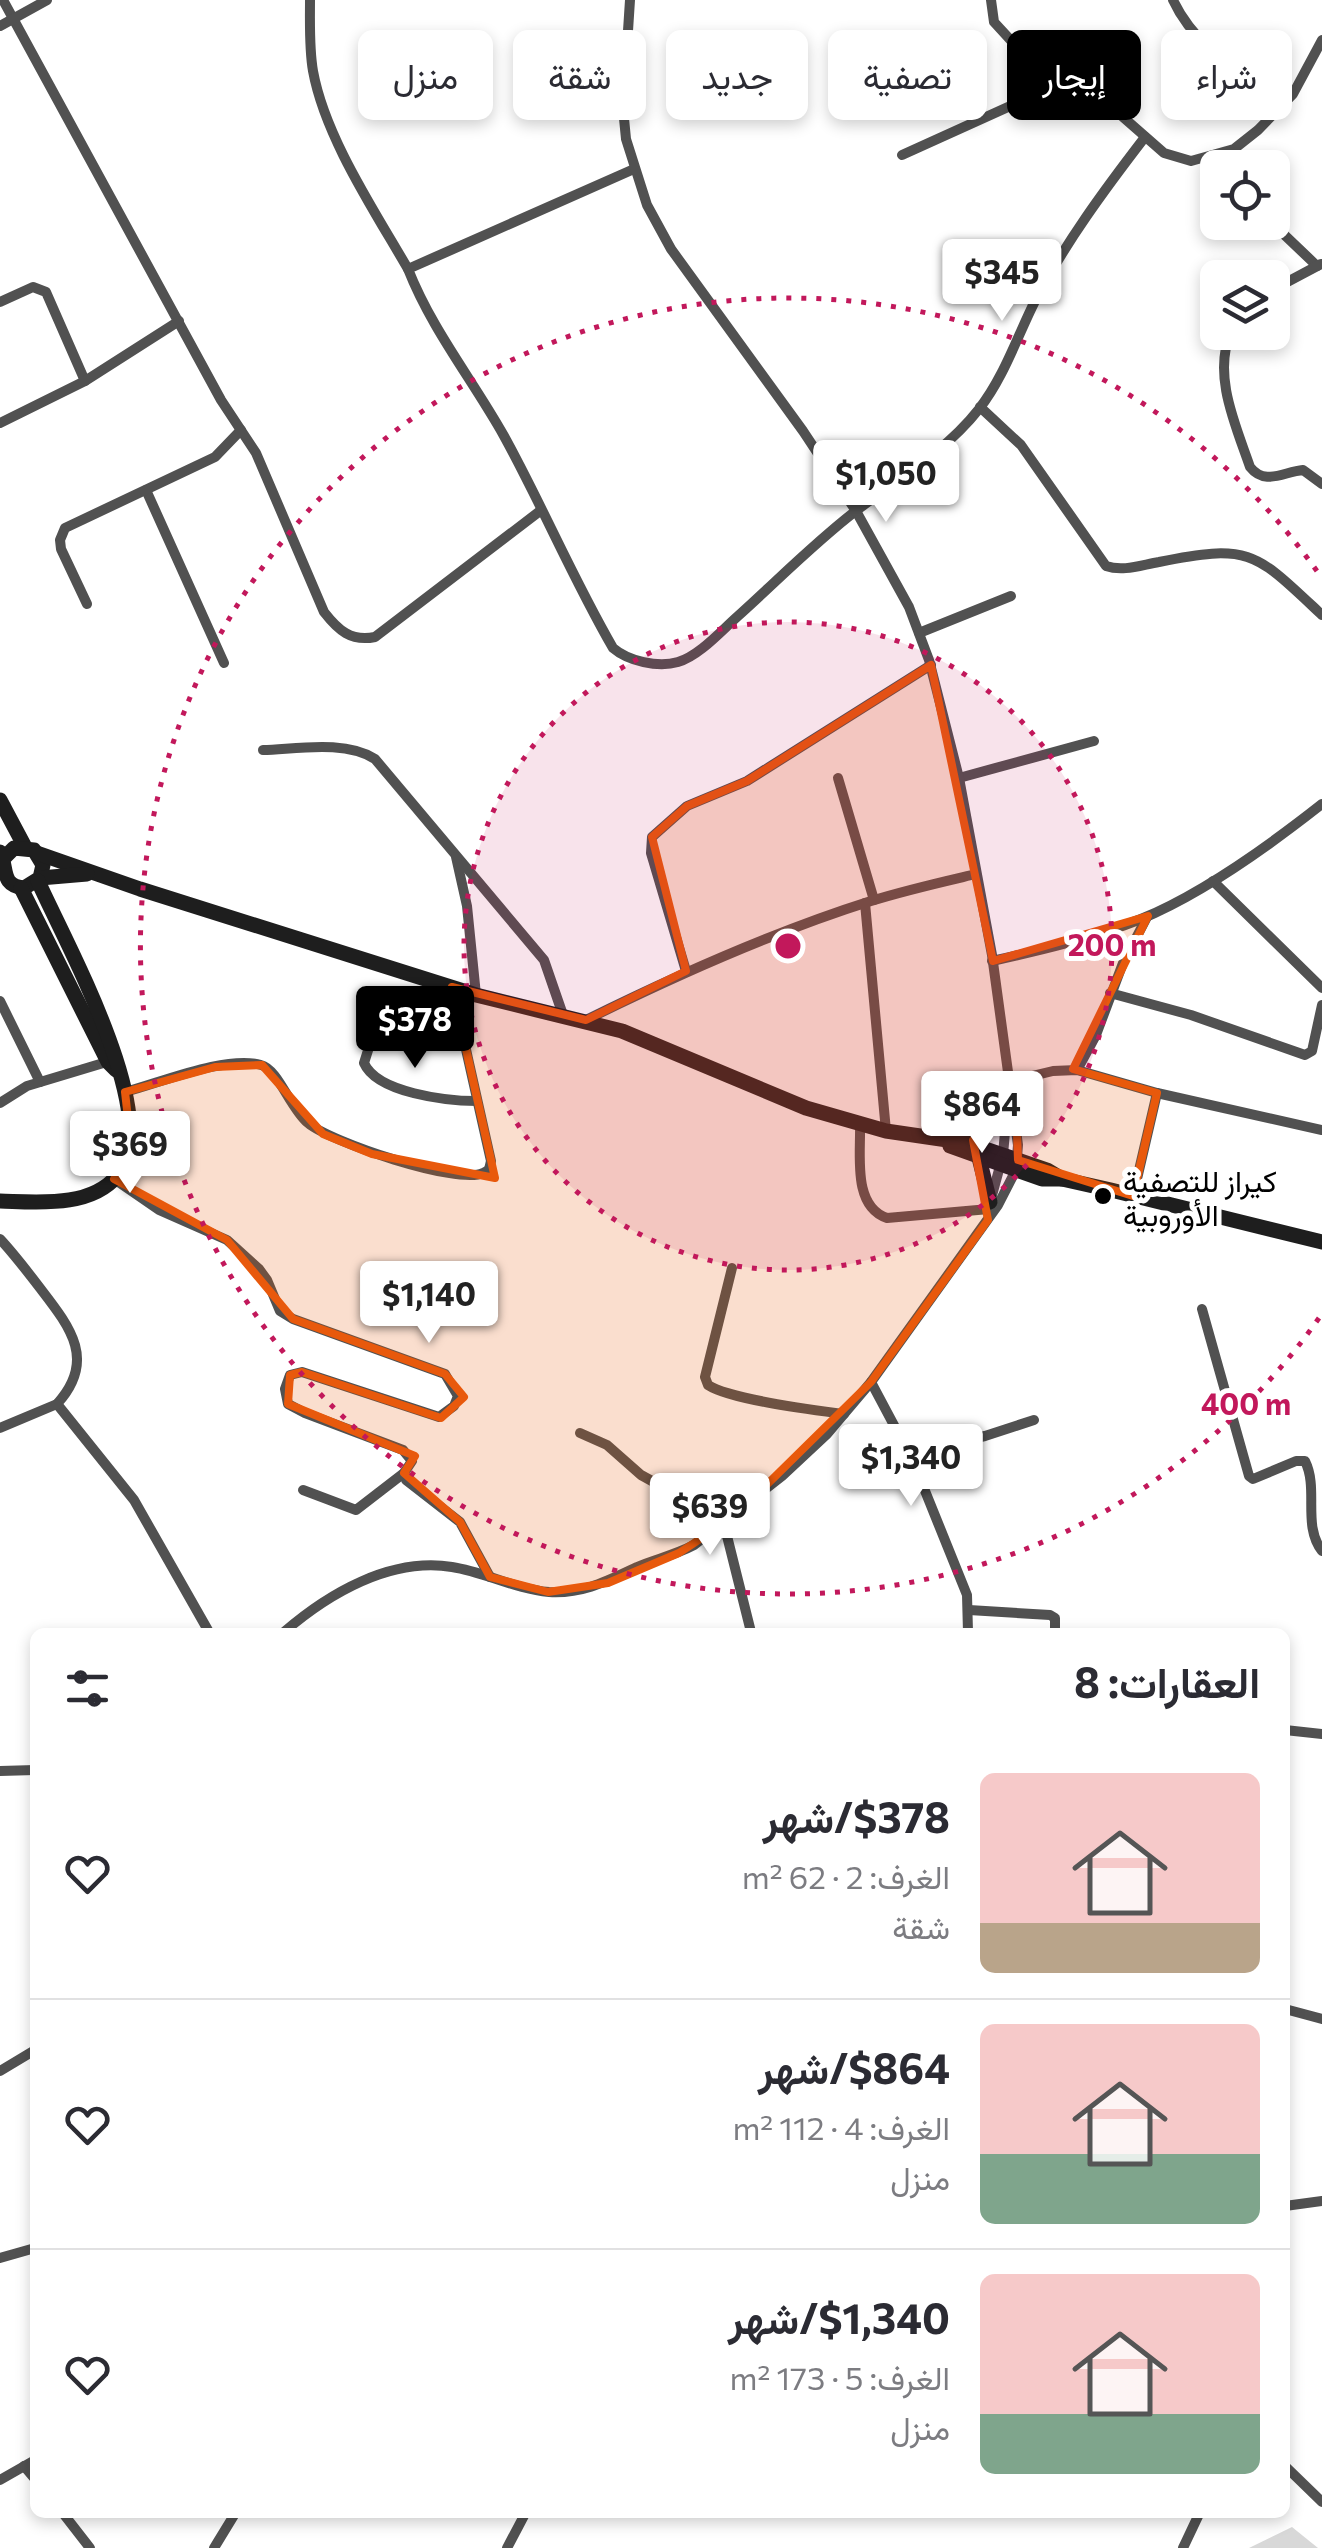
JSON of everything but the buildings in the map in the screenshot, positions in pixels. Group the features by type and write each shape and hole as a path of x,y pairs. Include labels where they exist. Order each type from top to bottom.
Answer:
{"street":[{"path":"3,0 179,322 256,453 324,612 336,627 356,638 375,637 540,511"},
{"path":"0,26 47,0"},
{"path":"310,0 314,74 360,188 408,268 428,315 502,433 613,648 637,660 669,664 682,661 856,511 948,441 980,408 1036,298 1100,196 1145,137"},
{"path":"291,1628 323,1600 386,1573 448,1566 548,1592 593,1588 634,1568 679,1554 735,1516 844,1414 871,1382 989,1210 1009,1163 1007,1082 992,960 959,778 920,633 856,511 671,248 647,205 626,138 623,108 630,0"},
{"path":"991,0 994,22 1007,38"},
{"path":"1173,0 1192,30"},
{"path":"1292,93 1322,40"},
{"path":"902,155 1007,107"},
{"path":"1127,120 1177,158 1205,160 1234,149 1267,120"},
{"path":"408,268 634,169"},
{"path":"1290,239 1320,265 1290,281"},
{"path":"0,302 32,287 46,292 85,381"},
{"path":"0,423 85,381 179,322"},
{"path":"1227,350 1226,386 1250,466 1258,475 1269,478 1303,470 1322,484"},
{"path":"980,408 1020,445 1106,566 1132,567 1206,552 1242,554 1261,560 1322,615"},
{"path":"87,604 62,549 62,533 215,457 241,430"},
{"path":"146,490 224,664"},
{"path":"920,633 1011,596"},
{"path":"686,971 651,853 652,837 687,806 747,781 930,665"},
{"path":"959,778 1094,741"},
{"path":"263,750 363,751 383,767 544,960 563,1015"},
{"path":"838,778 870,901 886,1131"},
{"path":"0,800 43,865 39,879 131,1112 131,1145 124,1166 114,1179 86,1196 0,1202"},
{"path":"992,960 1047,948 1148,916 1214,881 1322,804"},
{"path":"115,1064 12,889 1,864 10,850 31,850 452,987 586,1020 656,1044 806,1108 886,1131 944,1142 968,1142 1009,1163"},
{"path":"455,855 467,906 476,994"},
{"path":"12,889 62,874 96,874"},
{"path":"586,1020 686,971 870,901 976,874"},
{"path":"1214,881 1322,988"},
{"path":"1077,1070 1148,916"},
{"path":"125,1092 215,1068 262,1065 276,1075 300,1116 324,1134 372,1154 474,1176 490,1168 492,1162 452,987"},
{"path":"1110,993 1191,1015 1305,1056 1312,1051 1322,1006"},
{"path":"0,1001 40,1082"},
{"path":"377,1022 364,1062 368,1071 420,1096 477,1101"},
{"path":"0,1103 18,1090 40,1082 115,1064"},
{"path":"1007,1082 1053,1071 1077,1070 1157,1094 1322,1130"},
{"path":"1133,1196 1157,1094"},
{"path":"968,1142 992,1126 1008,1104"},
{"path":"860,1124 863,1192 879,1216 989,1210"},
{"path":"944,1142 980,1158 1053,1172 1062,1179 1322,1242"},
{"path":"980,1158 989,1210"},
{"path":"989,1210 1009,1163"},
{"path":"114,1179 159,1210 227,1240 259,1269 268,1280 280,1311 293,1319 445,1374 454,1385 458,1396 454,1406 439,1417 296,1372 286,1381 285,1395 294,1408 403,1450 412,1461 404,1473 356,1510 304,1490"},
{"path":"0,1239 74,1337 78,1362 71,1386 57,1404 0,1428"},
{"path":"732,1268 706,1377 708,1386 804,1409 844,1414"},
{"path":"1202,1309 1248,1476 1253,1479 1302,1460 1308,1464 1322,1462"},
{"path":"871,1382 909,1453 966,1595 968,1628"},
{"path":"57,1404 134,1500 206,1628"},
{"path":"909,1453 1034,1420"},
{"path":"580,1433 607,1445 641,1476 735,1516"},
{"path":"1308,1464 1312,1532 1322,1551"},
{"path":"404,1473 411,1486 460,1522 490,1578"},
{"path":"724,1524 749,1628"},
{"path":"969,1610 1050,1615 1055,1618 1055,1628"},
{"path":"1290,1731 1322,1734"},
{"path":"0,1772 30,1770"},
{"path":"1290,2010 1322,2018"},
{"path":"0,2072 30,2053"},
{"path":"1290,2205 1322,2201"},
{"path":"0,2258 30,2249"},
{"path":"0,2480 30,2463"},
{"path":"1290,2471 1322,2502"},
{"path":"67,2518 90,2548"},
{"path":"214,2548 232,2518"},
{"path":"507,2548 523,2518"},
{"path":"1183,2548 1197,2518"}],"highlighted area":[{"path":"931,665 993,961 1148,916 1073,1069 1157,1093 1133,1196 1018,1160 1016,1109 973,1140 988,1220 871,1382 735,1516 679,1553 608,1583 548,1592 490,1577 460,1522 404,1473 415,1456 288,1404 290,1375 302,1372 441,1418 464,1397 445,1374 293,1319 227,1240 114,1179 131,1145 125,1092 215,1067 262,1065 323,1134 372,1154 495,1178 452,987 586,1020 686,971 652,837 687,806 747,781"}],"shaded area":[{"path":"1292,2527 1318,2548 1249,2548"}],"place":[{"name":"كيراز للتصفية الأوروبية","path":"1103,1196"}]}
